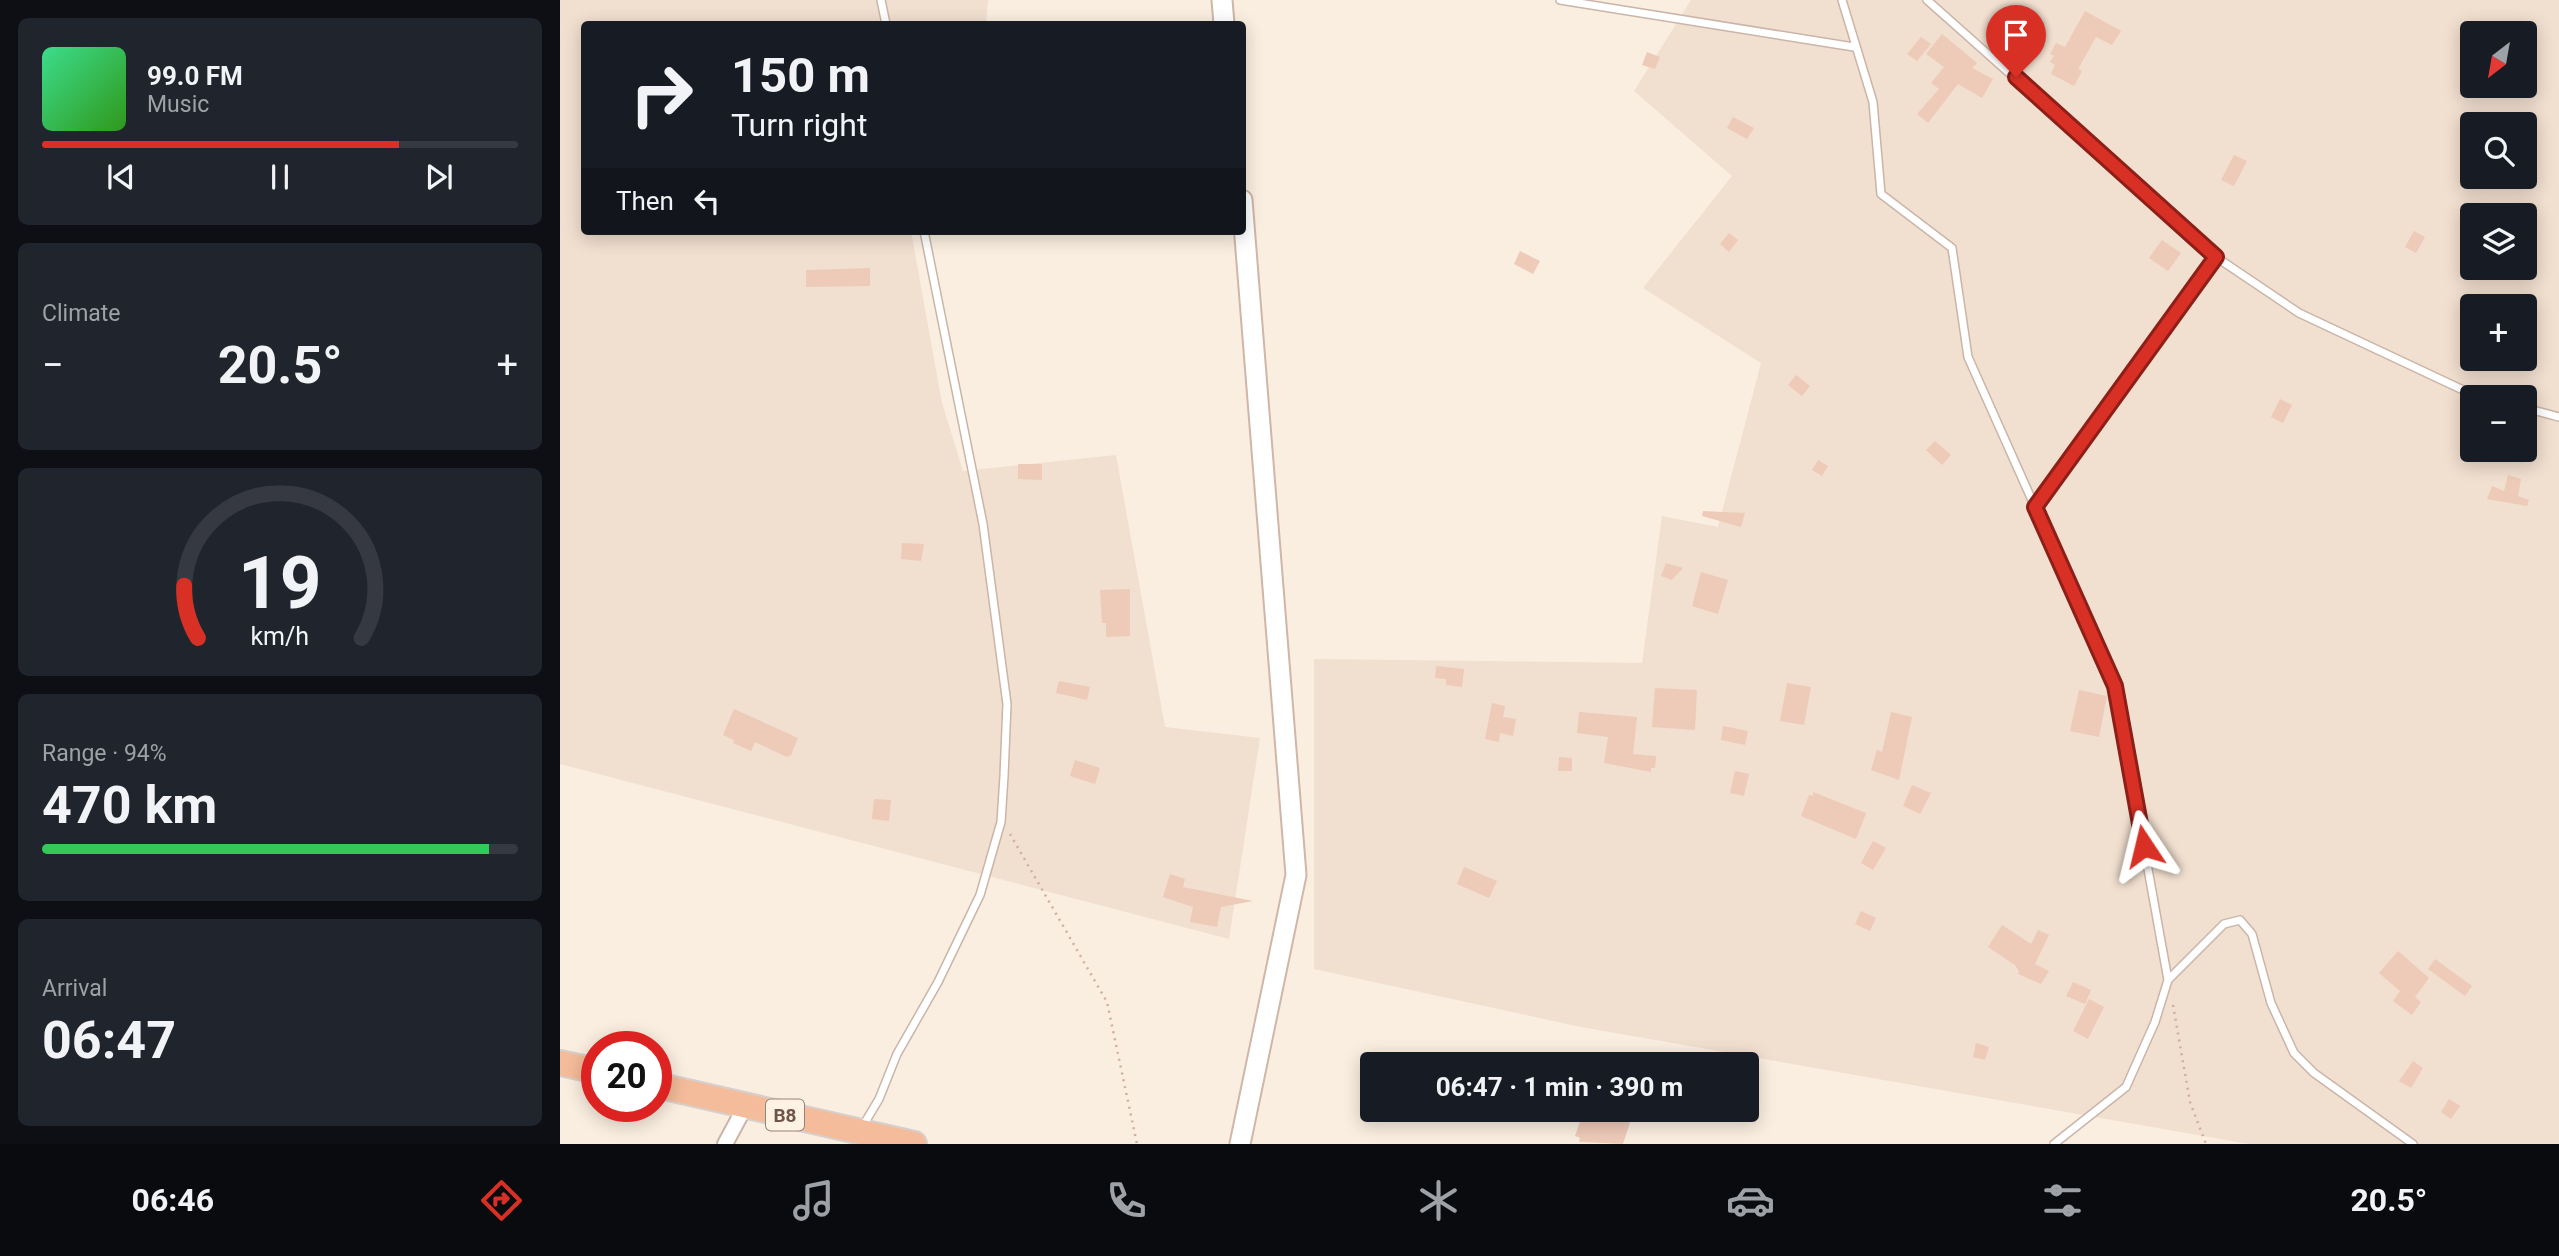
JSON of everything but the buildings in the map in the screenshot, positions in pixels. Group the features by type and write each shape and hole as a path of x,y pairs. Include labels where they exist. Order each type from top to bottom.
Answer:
{"highway":[{"path":"560,1063 581,1068"},
{"name":"B8","path":"672,1090 914,1144"}],"main road":[{"path":"1222,0 1224,21"},
{"path":"1240,1144 1296,875 1245,235"}],"street":[{"path":"725,1144 745,1107"}],"lane":[{"path":"881,0 885,21"},
{"path":"1560,0 1854,47"},
{"path":"1842,0 1854,47 1873,102 1881,194 1952,248 1968,356 2115,686 2168,980 2155,1022 2126,1087 2054,1144"},
{"path":"1927,0 2216,257 2299,313 2460,389"},
{"path":"859,1131 879,1099 897,1054 938,982 980,895 1000,818 1007,704 984,524 925,235"},
{"path":"2035,507 2216,257"},
{"path":"2537,411 2559,417"},
{"path":"2168,980 2224,924 2240,920 2252,934 2271,1003 2294,1053 2314,1073 2413,1144"}],"path":[{"path":"1000,818 1107,1002 1137,1144"},
{"path":"2168,980 2190,1102 2206,1144"}],"shaded area":[{"path":"560,0 988,0 986,21 581,21 581,235 912,235 942,403 963,471 1116,455 1165,727 1260,738 1229,939 560,764"},
{"path":"1691,0 2559,0 2559,1144 2249,1144 1759,1058 1759,1052 1724,1052 1581,1027 1314,969 1314,659 1642,663 1662,516 1718,527 1761,363 1643,288 1732,176 1634,91"}],"route":[{"path":"2016,77 2216,257 2035,507 2115,686 2144,846"}]}
